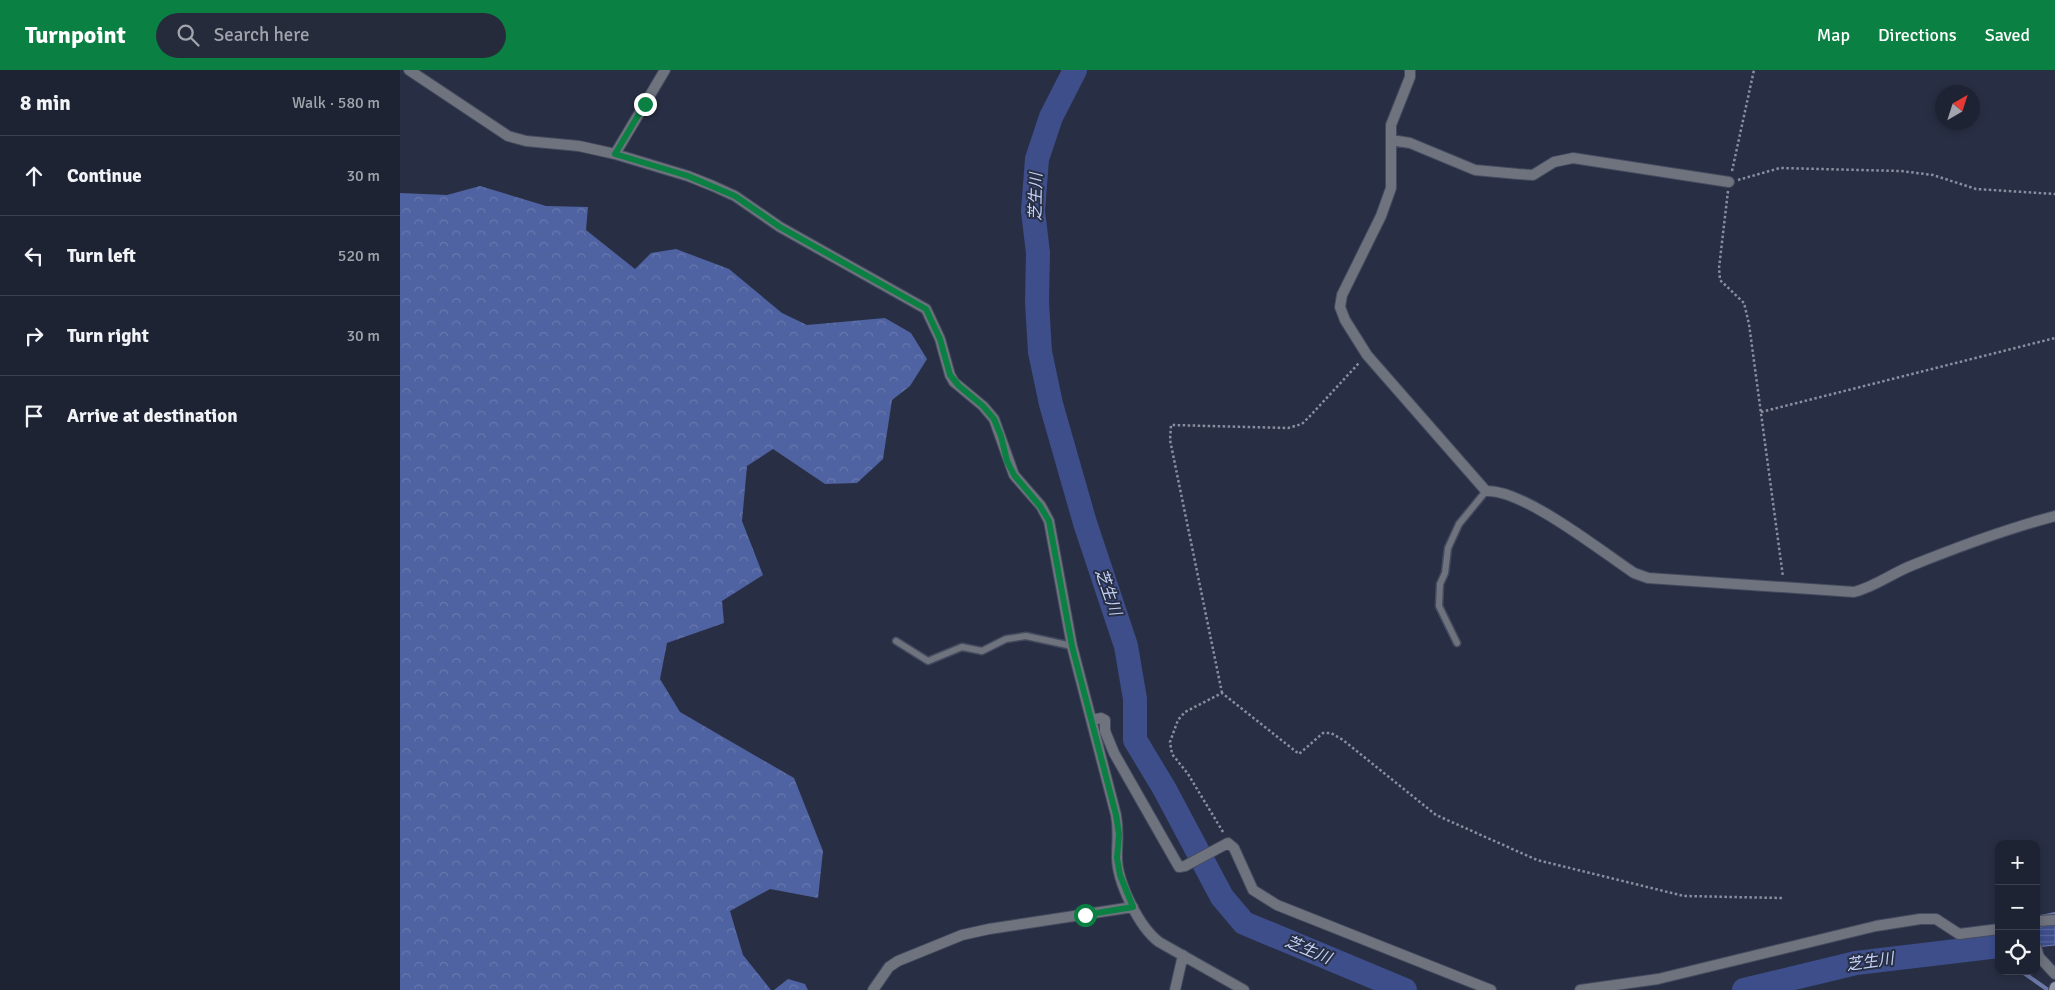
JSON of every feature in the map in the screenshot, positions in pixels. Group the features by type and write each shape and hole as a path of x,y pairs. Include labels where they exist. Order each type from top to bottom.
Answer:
{"street":[{"path":"409,70 508,136 526,141 579,146 615,154 688,176 735,196 780,227 926,309 940,339 950,375 994,419 1001,436 1007,461 1014,475 1040,506 1049,521 1072,646 1119,834 1117,858 1120,875 1133,907 1148,934 1244,990"},
{"path":"615,154 665,70"},
{"path":"1410,70 1410,76 1391,126 1393,158 1391,188 1381,216 1342,295 1340,307 1345,320 1367,355 1486,491 1497,491 1537,509 1634,573 1648,578 1854,592 1868,589 1901,570 1973,540 2055,516"},
{"path":"1391,140 1410,143 1475,170 1533,175 1554,162 1573,158 1729,182"},
{"path":"1092,720 1100,718 1105,720 1105,731 1114,753 1179,867 1185,866 1224,844 1234,848 1253,890 1276,905 1491,990"},
{"path":"873,990 890,967 898,961 962,935 989,929 1133,907"},
{"path":"1580,990 1658,979 1876,926 1920,919 1936,919 1959,934 1995,930"},
{"path":"2040,921 2055,920"},
{"path":"2040,954 2055,974"},
{"path":"1175,990 1183,955"}],"lane":[{"path":"1457,643 1439,606 1440,584 1445,573 1448,548 1459,524 1486,491"},
{"path":"896,641 928,661 962,647 982,651 1006,639 1026,636 1072,646"}],"path":[{"path":"1754,70 1729,182 1719,268 1720,280 1744,303 1761,412 1784,587"},
{"path":"1729,182 1780,168 1901,171 1933,175 1976,190 2055,194"},
{"path":"1761,412 2055,338"},
{"path":"1367,355 1302,424 1288,428 1171,425 1170,440 1222,693 1299,754 1323,732 1331,733 1343,740 1436,815 1537,860 1684,896 1782,898"},
{"path":"1222,693 1185,712 1178,720 1170,742 1172,754 1188,774 1224,844"}],"green space":[{"path":"480,186 546,206 588,207 586,230 635,269 651,253 676,249 729,269 782,313 807,325 885,318 911,333 927,359 910,386 892,400 883,459 857,483 825,484 773,449 747,466 742,521 763,575 722,601 724,623 667,643 660,679 680,712 794,778 823,851 818,898 770,889 730,911 743,955 771,990 400,990 400,193 447,195"},
{"path":"788,979 805,984 808,990 774,990"}],"shaded area":[{"path":"2055,924 2055,945 2040,947 2040,927"},
{"path":"1995,935 1995,949 1924,952 1960,941"}],"waterway":[{"name":"芝生川","path":"1075,70 1051,117 1037,159 1033,211 1038,253 1037,302 1040,352 1051,404 1085,523 1126,646 1135,699 1135,740 1164,788 1222,897 1244,923 1405,990"},
{"path":"2041,917 2055,914"},
{"name":"芝生川","path":"1744,990 1856,963 1995,946"},
{"path":"2027,975 2048,990"}],"route":[{"path":"645,104 615,154 688,176 735,196 780,227 926,309 940,339 950,375 954,382 983,406 994,419 1001,436 1007,461 1014,475 1040,506 1049,521 1072,646 1116,815 1119,834 1117,858 1120,875 1133,907 1085,915"}]}
